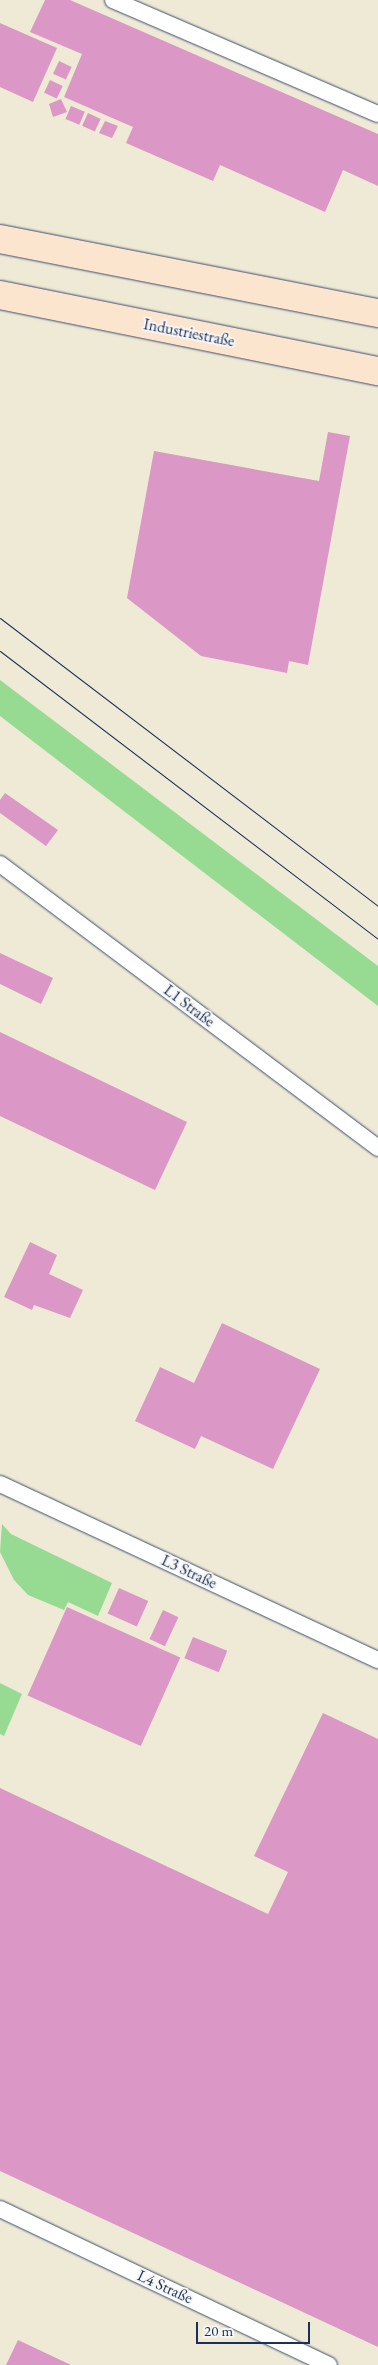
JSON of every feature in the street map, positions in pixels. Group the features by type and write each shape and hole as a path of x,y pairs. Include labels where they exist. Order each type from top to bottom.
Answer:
{"main road":[{"path":"0,239 378,313"},
{"name":"Industriestraße","path":"0,295 378,371"}],"lane":[{"path":"113,0 378,114"},
{"name":"L1 Straße","path":"0,864 378,1148"},
{"name":"L3 Straße","path":"0,1484 378,1660"},
{"name":"L4 Straße","path":"0,2209 330,2365"}],"green space":[{"path":"0,680 378,966 378,1006 0,716"},
{"path":"2,1524 11,1534 112,1583 98,1616 68,1602 64,1610 28,1595 14,1580 0,1552"},
{"path":"0,1683 22,1694 4,1736 0,1734"}],"building":[{"path":"45,0 70,0 378,134 378,186 343,170 325,212 220,165 213,181 126,143 133,127 64,97 82,54 30,32"},
{"path":"0,23 57,48 33,102 0,87"},
{"path":"59,61 72,67 66,80 53,74"},
{"path":"50,80 63,86 57,99 44,93"},
{"path":"61,99 67,112 53,117 49,104"},
{"path":"71,106 85,112 79,125 66,119"},
{"path":"88,113 101,119 95,132 82,126"},
{"path":"105,121 118,126 112,138 99,133"},
{"path":"328,432 350,436 308,665 289,661 287,673 201,656 127,598 154,451 319,481"},
{"path":"5,793 58,830 46,846 0,813 0,800"},
{"path":"0,953 53,978 41,1004 0,984"},
{"path":"0,1032 187,1122 155,1190 0,1116"},
{"path":"30,1242 57,1255 49,1274 83,1290 70,1318 34,1305 32,1310 4,1297"},
{"path":"222,1323 320,1369 273,1469 201,1436 195,1449 135,1421 160,1367 194,1383"},
{"path":"119,1588 148,1601 137,1627 108,1614"},
{"path":"67,1607 180,1657 141,1746 28,1696"},
{"path":"163,1610 178,1617 165,1646 149,1639"},
{"path":"193,1637 227,1651 219,1672 184,1658"},
{"path":"323,1713 378,1739 378,2347 0,2171 0,1788 268,1914 288,1872 254,1856"},
{"path":"18,2340 71,2365 6,2365"}],"tram line":[{"path":"0,618 378,906"},
{"path":"0,651 378,939"}]}
